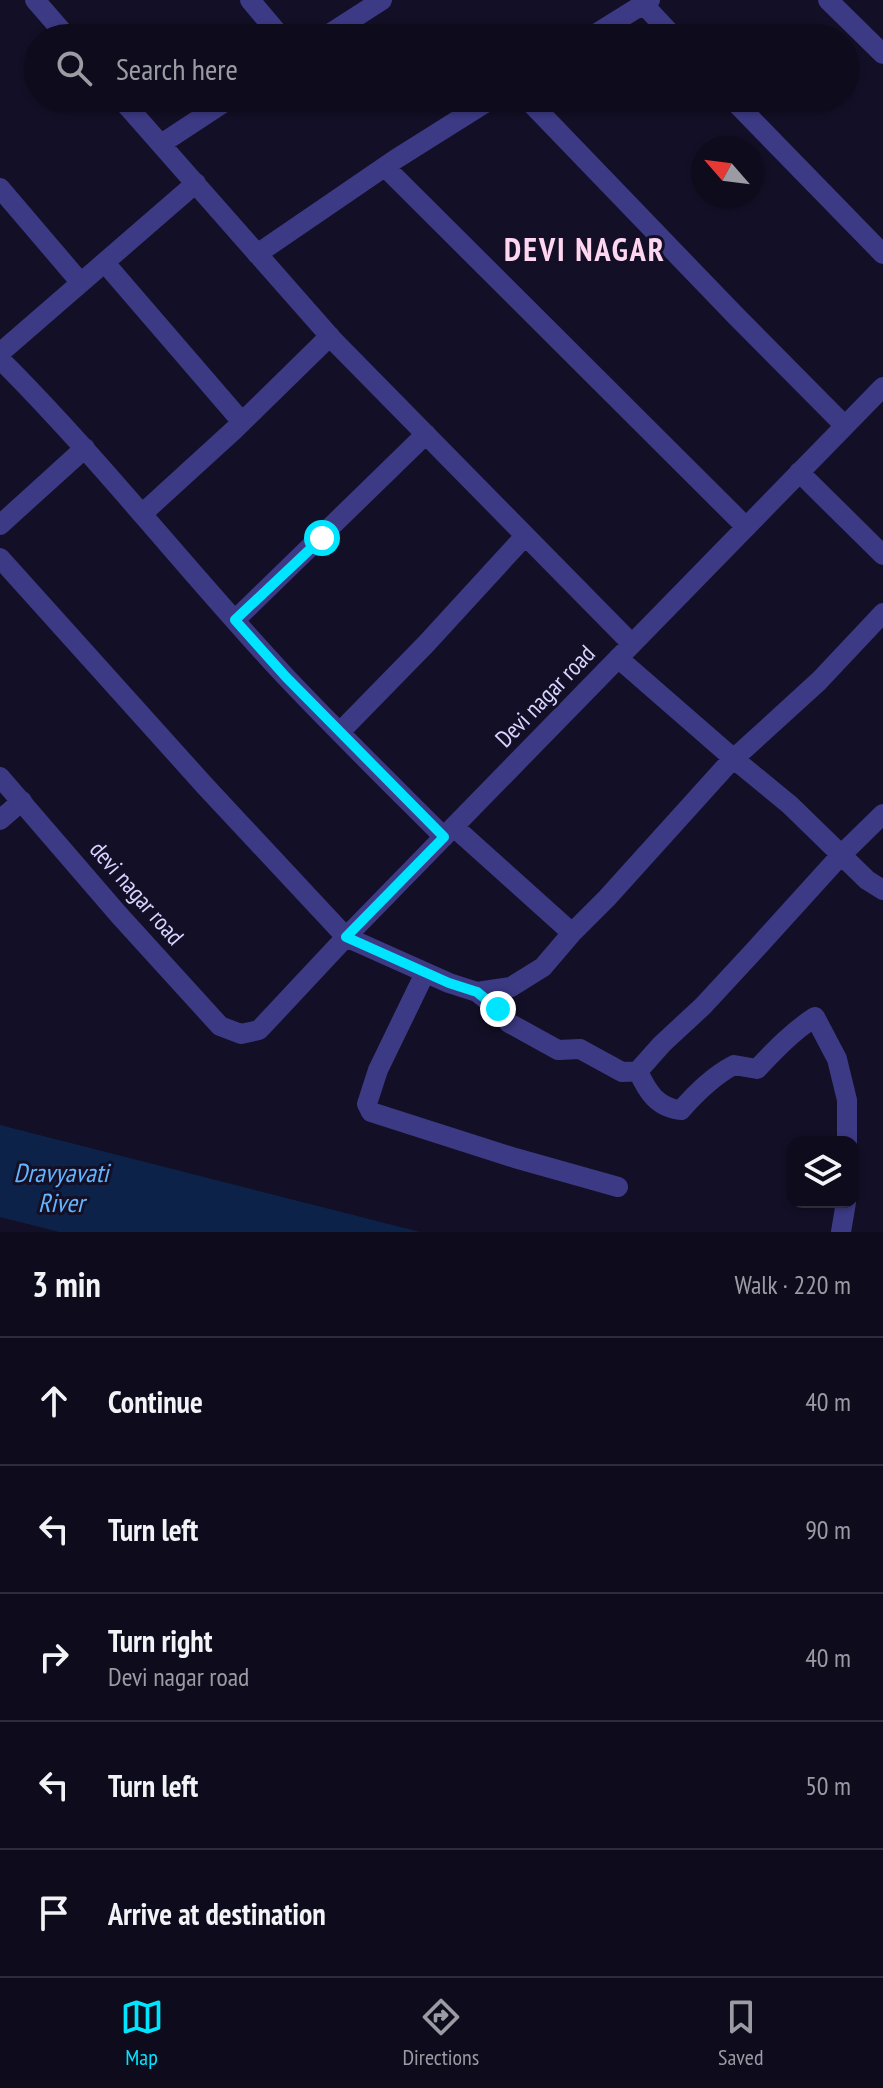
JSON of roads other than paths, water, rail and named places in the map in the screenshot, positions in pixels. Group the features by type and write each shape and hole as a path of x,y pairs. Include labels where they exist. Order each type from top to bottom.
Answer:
{"street":[{"path":"35,0 56,24"},
{"path":"250,0 270,24"},
{"path":"345,24 382,0"},
{"path":"828,0 852,24"},
{"path":"612,24 647,2 664,24"},
{"path":"859,30 883,54"},
{"path":"132,112 330,336 525,536 625,651 734,759 790,805 867,880 883,890"},
{"path":"161,144 210,112"},
{"path":"257,254 471,112"},
{"path":"539,112 845,426"},
{"path":"745,112 883,254"},
{"path":"385,167 746,527"},
{"path":"0,353 196,183"},
{"path":"0,188 81,283"},
{"path":"105,263 242,422"},
{"path":"142,514 330,336"},
{"path":"0,359 85,448 286,677 340,732 449,832 572,933"},
{"name":"Devi nagar road","path":"241,1034 259,1030 883,387"},
{"path":"235,620 426,434"},
{"path":"0,525 85,448"},
{"path":"799,472 883,555"},
{"path":"340,732 525,536"},
{"path":"0,558 346,937 425,973 477,992 498,1009 509,1023 558,1050 580,1049 622,1072 638,1071 883,814"},
{"path":"477,992 511,987 543,967 734,759 819,681 883,613"},
{"name":"devi nagar road","path":"0,777 220,1026 241,1034"},
{"path":"0,820 22,801"},
{"path":"425,973 378,1070 367,1104 371,1112 618,1187"},
{"path":"638,1071 648,1093 669,1109 681,1110 717,1074 734,1065 757,1069 804,1023 815,1017 837,1059 847,1100 847,1136"},
{"path":"841,1232 845,1208"}],"water":[{"name":"Dravyavati River","path":"0,1125 420,1232 59,1232 0,1217"}],"district":[{"name":"DEVI NAGAR","path":"585,249"}]}
